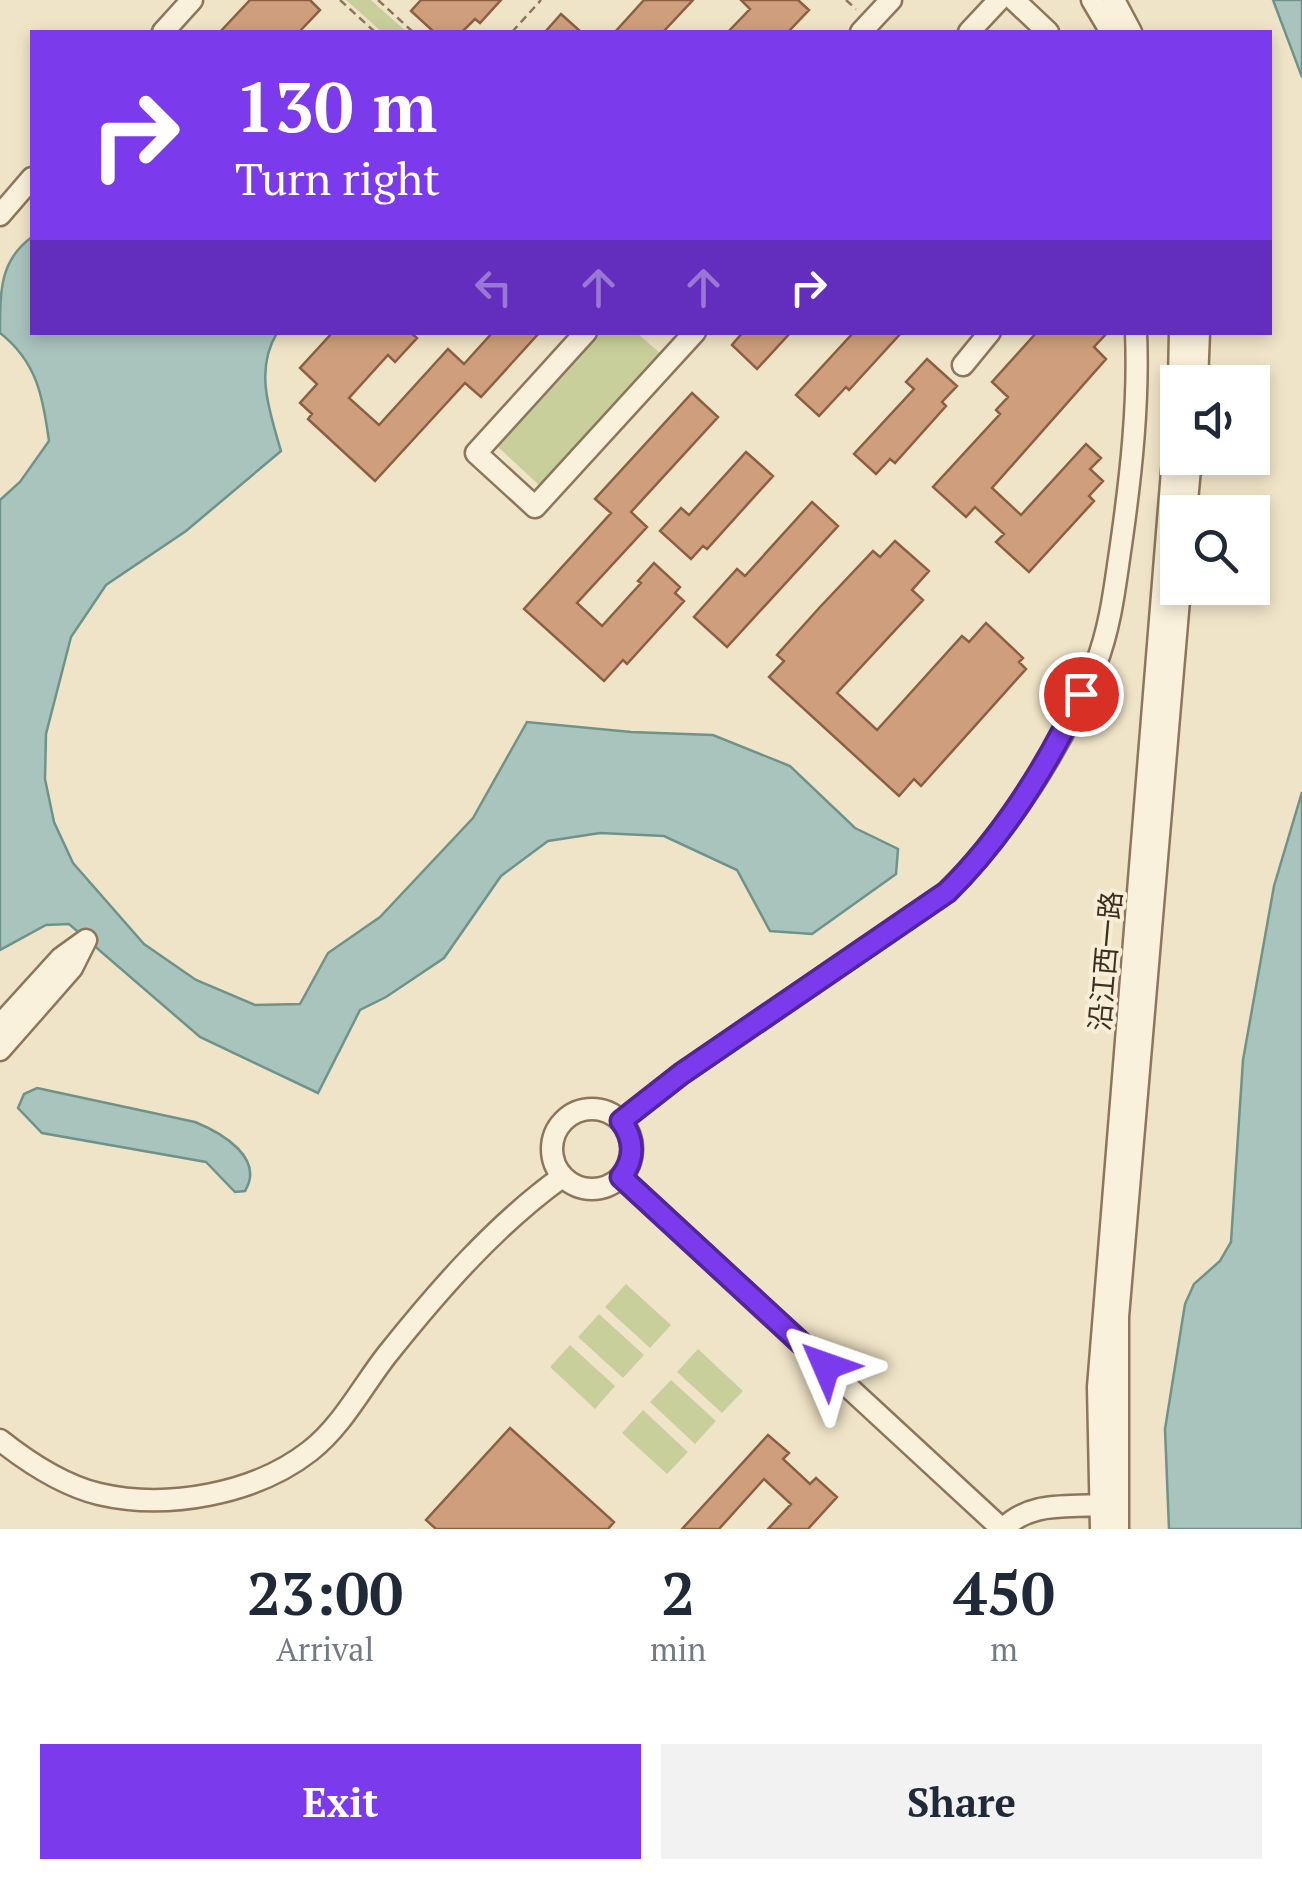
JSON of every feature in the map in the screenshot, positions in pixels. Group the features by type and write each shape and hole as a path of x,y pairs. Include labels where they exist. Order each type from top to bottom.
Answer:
{"street":[{"path":"165,30 192,0"},
{"path":"871,29 891,0"},
{"path":"972,30 999,0"},
{"path":"1014,0 1046,30"},
{"path":"1092,0 1109,30"},
{"path":"1114,0 1130,30"},
{"path":"0,215 30,180"},
{"path":"583,335 476,452 535,506 684,336"},
{"path":"963,366 988,335"},
{"path":"621,1121 681,1074 947,892 977,863 1032,781 1066,726 1096,663 1111,614 1127,503 1136,397 1136,335"},
{"path":"1179,365 1180,335"},
{"path":"1198,365 1199,335"},
{"name":"沿江西一路","path":"1118,1529 1108,1504 1098,1387 1172,475"},
{"name":"沿江西一路","path":"1101,1529 1108,1504 1118,1318 1179,605"},
{"path":"0,1026 61,958 86,940 72,968 0,1050"},
{"path":"589,1108 606,1111 621,1121 632,1144 630,1162 621,1177 596,1190 578,1188 562,1177 553,1161 552,1143 565,1119 589,1108"},
{"path":"0,1440 44,1471 98,1494 127,1498 180,1498 242,1486 273,1473 328,1435 397,1342 440,1294 512,1218 562,1177"},
{"path":"621,1177 1002,1529 1018,1515 1037,1508 1108,1504"}],"path":[{"path":"340,0 373,30"},
{"path":"378,0 411,30"},
{"path":"514,30 542,0"}],"green space":[{"path":"346,0 371,0 405,30 380,30"},
{"path":"596,335 639,335 662,355 541,487 496,445"},
{"path":"626,1284 671,1325 650,1348 605,1307"},
{"path":"599,1314 644,1355 623,1378 578,1337"},
{"path":"570,1345 615,1386 595,1409 550,1367"},
{"path":"698,1349 743,1391 722,1413 677,1372"},
{"path":"671,1380 716,1421 695,1444 650,1402"},
{"path":"643,1410 688,1452 667,1474 622,1433"}],"water":[{"path":"1273,0 1302,0 1302,77"},
{"path":"30,239 30,335 276,335 265,377 281,451 186,531 106,585 71,637 46,734 45,779 54,822 73,863 144,944 196,980 255,1005 300,1004 328,953 380,917 473,818 527,722 713,735 790,766 855,828 898,849 896,874 812,934 770,931 737,870 664,836 600,833 548,841 501,876 444,958 360,1010 318,1093 200,1037 69,924 46,925 0,950 0,500 20,482 49,441 36,381 22,356 0,333 4,278 21,246"},
{"path":"1302,792 1302,1529 1169,1529 1165,1429 1185,1304 1194,1284 1220,1261 1231,1242 1243,1060 1274,886"},
{"path":"37,1088 206,1127 228,1140 245,1158 250,1179 245,1191 235,1192 206,1162 42,1133 18,1108 24,1094"}],"building":[{"path":"250,0 310,0 320,10 301,30 222,30"},
{"path":"421,0 501,0 480,23 475,19 464,30 432,30 411,11"},
{"path":"644,0 693,0 665,30 617,30"},
{"path":"741,0 798,0 809,10 790,30 730,30 750,9"},
{"path":"561,14 579,30 547,30"},
{"path":"330,335 414,335 417,338 395,362 388,355 349,398 379,425 448,349 464,364 490,335 537,335 481,397 465,383 375,481 308,419 312,414 300,403 317,384 300,368"},
{"path":"740,335 788,335 757,369 732,345"},
{"path":"851,335 899,335 849,390 846,387 819,416 796,395"},
{"path":"1034,335 1105,335 1094,347 1106,359 992,488 1021,515 1086,444 1101,458 1090,469 1103,481 1089,496 1094,501 1029,572 996,542 1004,534 975,507 966,517 933,487 1000,414 996,410 1008,397 992,382"},
{"path":"927,359 957,386 942,402 946,406 895,463 890,459 876,474 854,454 914,389 906,382"},
{"path":"692,393 718,417 631,512 647,527 577,603 602,626 654,563 680,587 675,593 684,601 627,664 623,660 604,681 524,609 611,513 595,499"},
{"path":"746,452 773,476 707,549 703,546 691,559 660,531 681,508 689,515"},
{"path":"812,502 838,526 727,647 694,617 737,569 745,576"},
{"path":"895,541 929,571 912,590 923,600 837,693 877,730 962,636 969,642 986,623 1023,658 1019,662 1026,669 921,786 914,779 899,796 769,677 784,661 777,655 820,607 873,551 880,557"},
{"path":"510,1428 614,1522 608,1529 436,1529 426,1520"},
{"path":"768,1435 789,1453 783,1459 810,1484 816,1478 837,1497 808,1529 768,1529 791,1504 764,1479 719,1529 682,1529"}],"route":[{"path":"826,1366 621,1177 632,1153 630,1136 621,1121 681,1074 947,892 977,863 1066,726 1081,694"}]}
